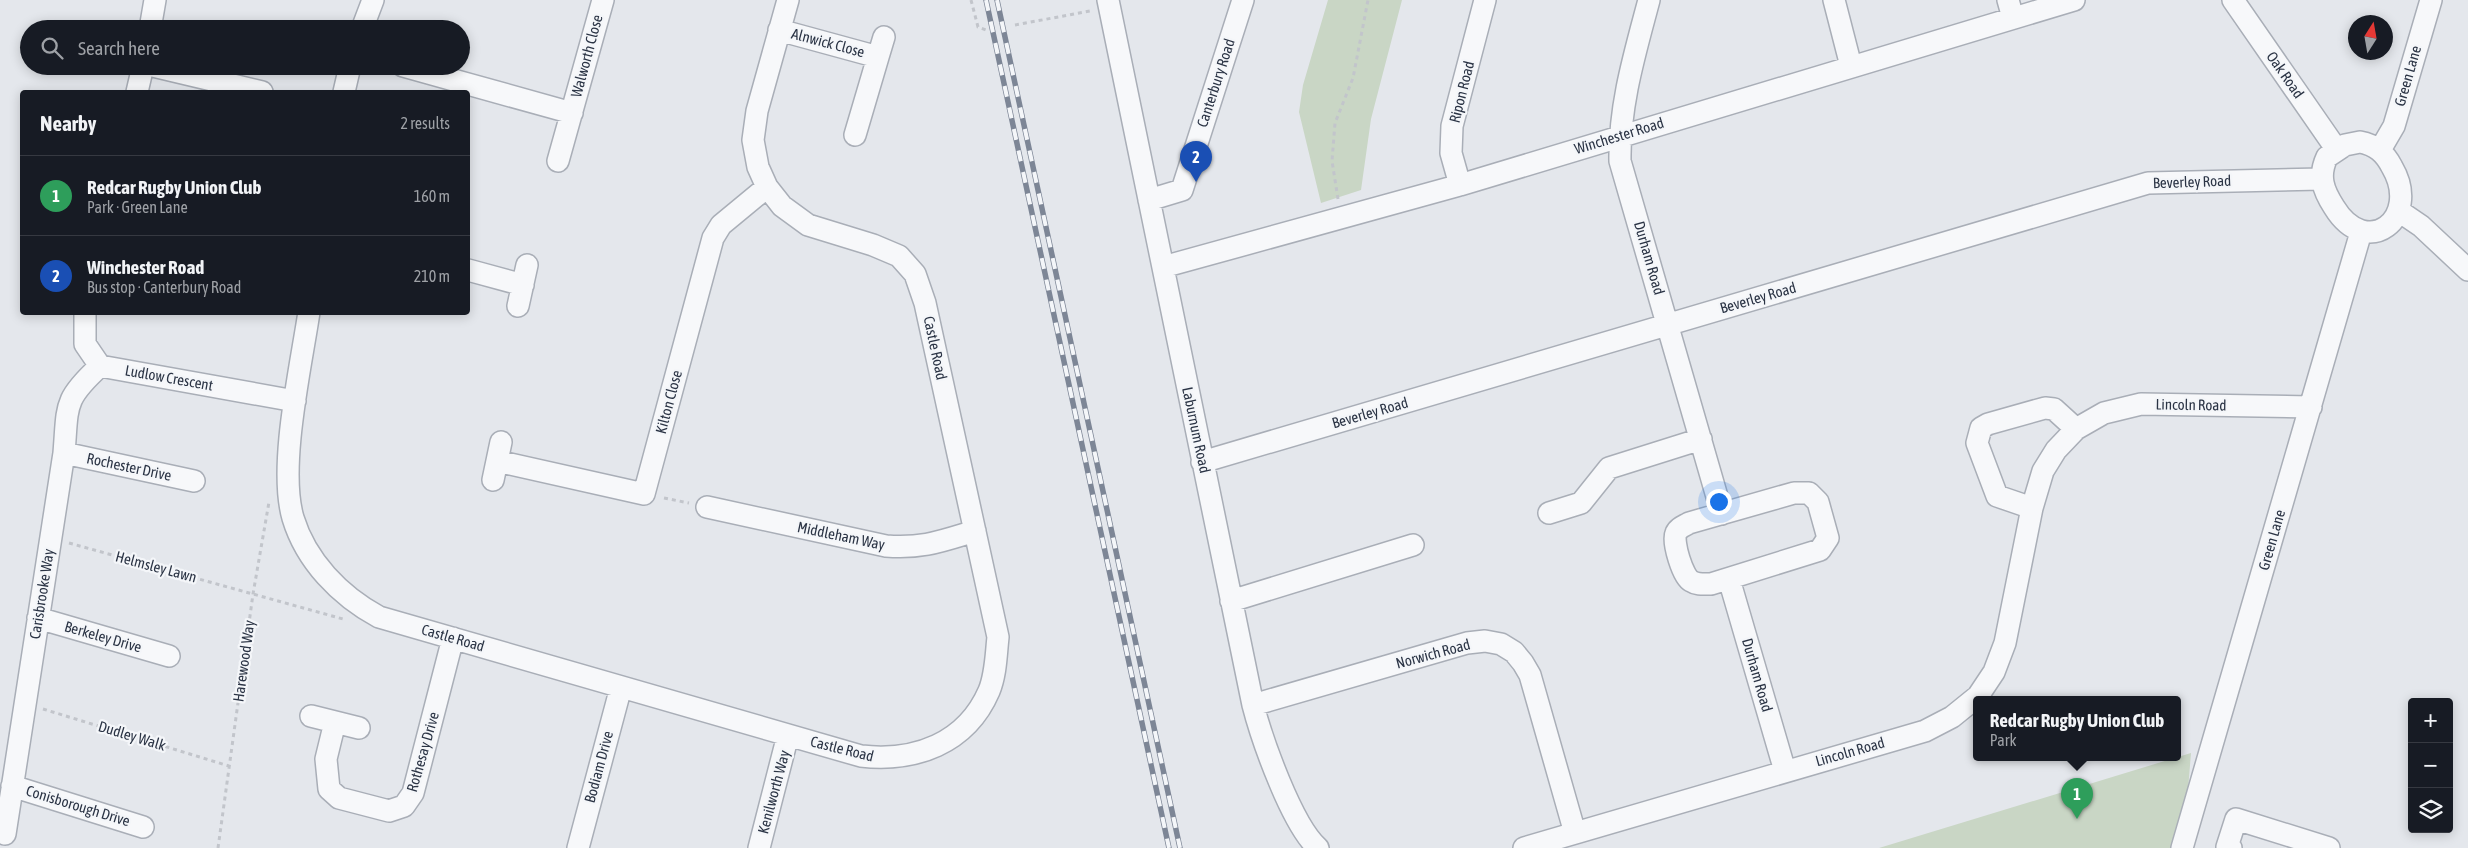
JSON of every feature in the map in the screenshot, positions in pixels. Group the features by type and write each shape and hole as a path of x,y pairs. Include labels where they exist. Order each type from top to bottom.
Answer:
{"street":[{"path":"152,20 155,0"},
{"path":"365,20 373,0"},
{"name":"Walworth Close","path":"558,161 603,0"},
{"name":"Castle Road","path":"309,315 295,401 288,475 293,518 310,553 327,577 356,604 379,617 861,756 880,758 902,757 922,753 960,730 976,711 988,691 995,670 998,637 925,303 915,274 899,256 873,245 808,225 782,206 767,188 758,167 753,140 757,111 788,0"},
{"name":"Canterbury Road","path":"1149,200 1182,190 1243,0"},
{"name":"Ripon Road","path":"1460,185 1451,153 1452,126 1485,0"},
{"name":"Durham Road","path":"1648,0 1626,89 1620,135 1620,161 1722,514"},
{"path":"1834,0 1851,66"},
{"name":"Winchester Road","path":"1163,267 1460,185 1851,66 2011,9 2074,0"},
{"name":"Oak Road","path":"2234,0 2337,150"},
{"name":"Green Lane","path":"2380,150 2394,126 2431,0"},
{"name":"Laburnum Road","path":"1109,4 1253,705 1270,759 1301,825 1318,848"},
{"name":"Alnwick Close","path":"779,30 878,57"},
{"name":"Alnwick Close","path":"855,135 884,37"},
{"path":"137,90 141,75"},
{"path":"191,75 254,90"},
{"path":"344,90 348,75"},
{"name":"Walworth Close","path":"435,75 572,113"},
{"path":"2360,142 2372,145 2380,150 2389,160 2399,179 2402,193 2399,211 2391,223 2378,230 2361,232 2352,228 2341,219 2327,196 2321,179 2327,157 2337,150 2345,145 2360,142"},
{"name":"Beverley Road","path":"1202,462 2148,183 2321,179"},
{"name":"Kilton Close","path":"644,494 713,238 721,225 767,188"},
{"path":"2399,211 2421,226 2468,270"},
{"name":"Green Lane","path":"2182,848 2361,232"},
{"path":"470,270 525,275 518,306"},
{"path":"85,315 85,344 100,366"},
{"name":"Ludlow Crescent","path":"100,366 295,401"},
{"name":"Carisbrooke Way","path":"4,834 64,453 68,403 80,385 100,366"},
{"name":"Lincoln Road","path":"1978,696 1994,672 2005,643 2032,508 2043,471 2056,450 2076,429 2104,413 2140,404 2311,407"},
{"path":"2032,508 1997,496 1976,443 1981,428 1988,424 2045,408 2054,409 2076,429"},
{"path":"1549,513 1581,504 1609,468 1701,439"},
{"name":"Rochester Drive","path":"64,453 194,481"},
{"path":"497,461 644,494"},
{"path":"1794,493 1809,493 1818,502 1828,538 1825,545 1816,552 1711,584 1692,582 1685,576 1675,542 1676,533 1680,528 1722,514 1794,493"},
{"name":"Middleham Way","path":"707,507 886,546 905,548 920,547 975,531"},
{"path":"1231,601 1413,545"},
{"name":"Durham Road","path":"1729,579 1785,771"},
{"name":"Berkeley Drive","path":"38,618 169,656"},
{"name":"Rothesay Drive","path":"335,722 326,760 329,789 338,798 389,811 404,806 414,793 453,638"},
{"name":"Norwich Road","path":"1253,705 1467,643 1485,641 1501,644 1514,652 1530,675 1575,833"},
{"name":"Bodiam Drive","path":"578,848 621,687"},
{"name":"Lincoln Road","path":"1524,848 1925,731 1952,718 1973,700"},
{"path":"311,716 359,728"},
{"name":"Kenilworth Way","path":"759,848 788,735"},
{"name":"Conisborough Drive","path":"12,786 143,827"},
{"path":"2228,848 2236,819 2329,848"}],"path":[{"path":"971,0 978,26 986,30"},
{"path":"1343,217 1336,192 1332,161 1335,123 1353,78 1368,0"},
{"path":"1015,25 1109,4"},
{"name":"Harewood Way","path":"218,848 253,594 270,493"},
{"path":"644,494 707,507"},
{"name":"Helmsley Lawn","path":"68,543 344,620"},
{"name":"Dudley Walk","path":"35,706 229,766"}],"green space":[{"path":"1328,0 1402,0 1371,119 1361,190 1321,203 1299,112 1303,85"},
{"path":"2191,753 2188,790 2172,848 1879,848 2165,761 2181,761 2181,756"}],"railway":[{"path":"986,0 1169,848"},
{"path":"997,0 1180,848"}],"place":[{"name":"Winchester Road","path":"1196,182"},
{"name":"Redcar Rugby Union Club","path":"2077,819"}]}
